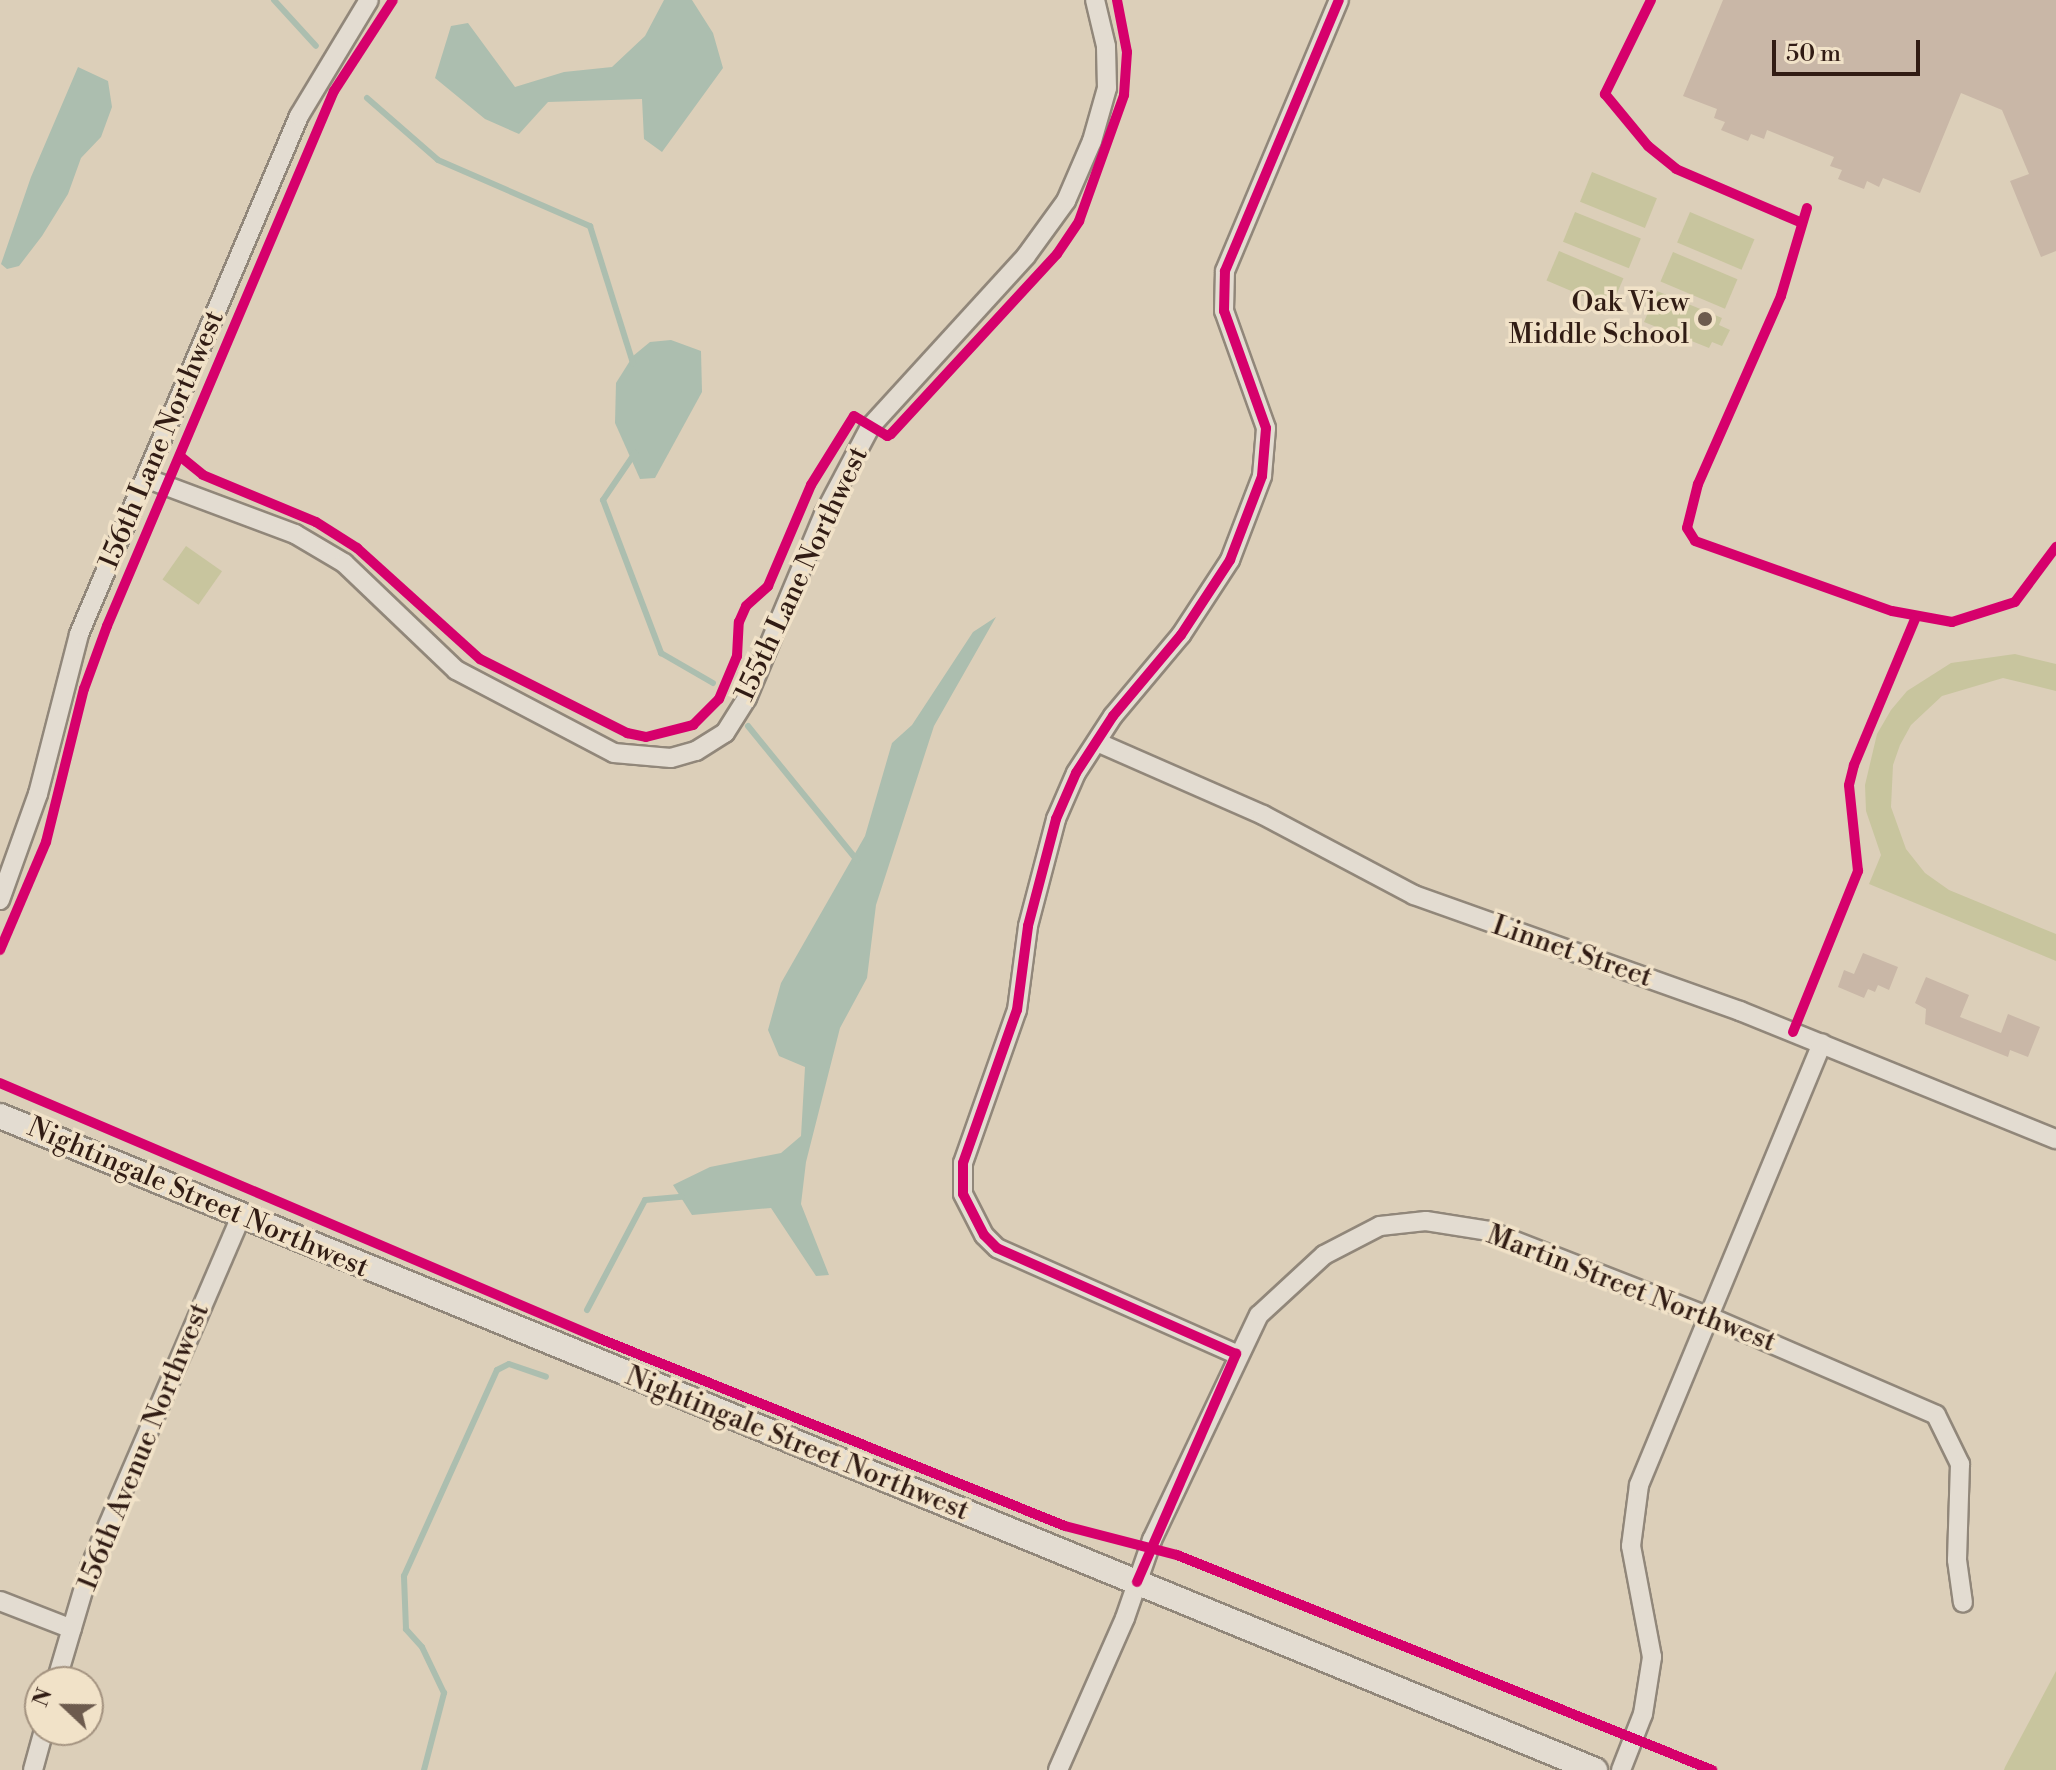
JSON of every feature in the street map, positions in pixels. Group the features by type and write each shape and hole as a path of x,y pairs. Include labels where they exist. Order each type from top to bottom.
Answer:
{"street":[{"name":"156th Lane Northwest","path":"0,900 37,798 79,634 148,479 299,116 369,0"},
{"name":"155th Lane Northwest","path":"148,479 295,534 344,563 456,670 614,753 671,758 712,741 725,733 747,698 824,514 870,427 1026,256 1066,201 1092,141 1107,88 1106,46 1095,0"},
{"path":"1236,1354 997,1248 972,1213 963,1194 963,1163 1017,1010 1040,875 1076,773 1099,743 1113,716 1181,635 1230,560 1262,476 1266,428 1224,311 1225,271 1339,0"},
{"name":"Linnet Street","path":"1099,743 1263,815 1414,895 1822,1043 2056,1139"},
{"path":"1621,1770 1643,1714 1652,1657 1631,1546 1639,1485 1710,1317 1745,1219 1822,1043"},
{"name":"Nightingale Street Northwest","path":"0,1116 1595,1770"},
{"name":"156th Avenue Northwest","path":"61,1666 90,1567 241,1216"},
{"name":"Martin Street Northwest","path":"1058,1770 1236,1354 1259,1315 1324,1255 1380,1226 1426,1221 1489,1231 1710,1317 1936,1415 1960,1464 1957,1560 1963,1603"},
{"path":"0,1601 72,1629"},
{"path":"33,1770 40,1746"}],"shaded area":[{"path":"664,0 692,0 713,33 723,68 662,152 644,139 642,99 548,102 519,134 485,119 435,78 451,26 468,23 515,87 564,72 612,67 645,36"},
{"path":"78,67 108,81 112,107 101,137 81,158 68,194 42,236 19,266 7,269 1,264 31,177"},
{"path":"1592,172 1657,198 1645,228 1580,202"},
{"path":"1575,212 1641,239 1629,268 1563,242"},
{"path":"1690,212 1754,239 1742,270 1677,242"},
{"path":"1559,251 1623,278 1611,308 1546,280"},
{"path":"1673,252 1737,279 1725,309 1660,281"},
{"path":"1657,291 1722,318 1719,325 1730,330 1722,346 1712,342 1709,348 1644,322"},
{"path":"671,340 701,351 702,392 655,478 640,479 615,423 616,383 633,356 650,342"},
{"path":"186,546 222,571 199,605 162,580"},
{"path":"996,617 934,726 876,905 867,978 840,1028 806,1162 801,1204 829,1275 816,1276 771,1208 692,1215 673,1185 710,1167 781,1153 801,1136 805,1067 779,1056 768,1030 781,983 865,836 892,743 912,725 973,632"},
{"path":"2015,654 2056,664 2056,691 2003,678 1942,696 1911,725 1900,745 1893,765 1891,807 1906,849 1925,873 1949,890 2056,934 2056,961 1869,884 1881,855 1866,811 1865,785 1877,734 1891,710 1907,691 1951,663"},
{"path":"2056,1671 2056,1770 2004,1770 2005,1767"}],"building":[{"path":"1723,0 2056,0 2056,251 2041,257 2010,181 2029,174 2002,110 1961,93 1920,193 1883,178 1879,187 1867,181 1864,189 1838,179 1842,170 1830,166 1834,157 1767,130 1764,139 1751,134 1748,141 1721,130 1725,122 1714,118 1717,109 1683,96"},
{"path":"1863,953 1898,967 1889,990 1878,985 1875,992 1868,989 1864,998 1838,987 1844,970 1854,974"},
{"path":"1926,977 1969,995 1960,1017 2001,1033 2008,1014 2040,1027 2028,1057 2010,1050 2008,1057 1925,1024 1926,1009 1915,1003"}],"waterway":[{"path":"274,0 316,46"},
{"path":"367,98 438,160 590,226 633,363"},
{"path":"635,453 603,500 661,653 713,683"},
{"path":"748,726 857,860"},
{"path":"587,1310 645,1200 682,1197"},
{"path":"424,1770 444,1693 422,1647 406,1629 404,1576 497,1370 509,1364 546,1377"}],"cycle path":[{"path":"0,950 46,842 84,689 107,626 334,91 393,0"},
{"path":"181,457 203,475 316,522 357,548 480,659 627,733 646,737 693,725 719,699 737,656 739,622 746,606 768,586 811,485 854,416 887,436 891,434 1057,254 1079,221 1124,95 1127,52 1117,0"},
{"path":"1137,1582 1236,1354 997,1248 984,1235 963,1194 963,1163 1017,1010 1028,926 1056,819 1076,773 1113,716 1181,635 1230,560 1262,476 1266,428 1224,311 1225,271 1339,0"},
{"path":"1651,0 1605,94 1648,146 1676,169 1802,223"},
{"path":"1807,208 1781,296 1698,484 1687,528 1695,541 1892,611 1952,622 2015,602 2056,547"},
{"path":"1793,1032 1858,871 1849,785 1854,765 1916,617"},
{"path":"0,1083 598,1338 1065,1526 1177,1555 1712,1770"}],"place":[{"name":"Oak View Middle School","path":"1705,319"}]}
